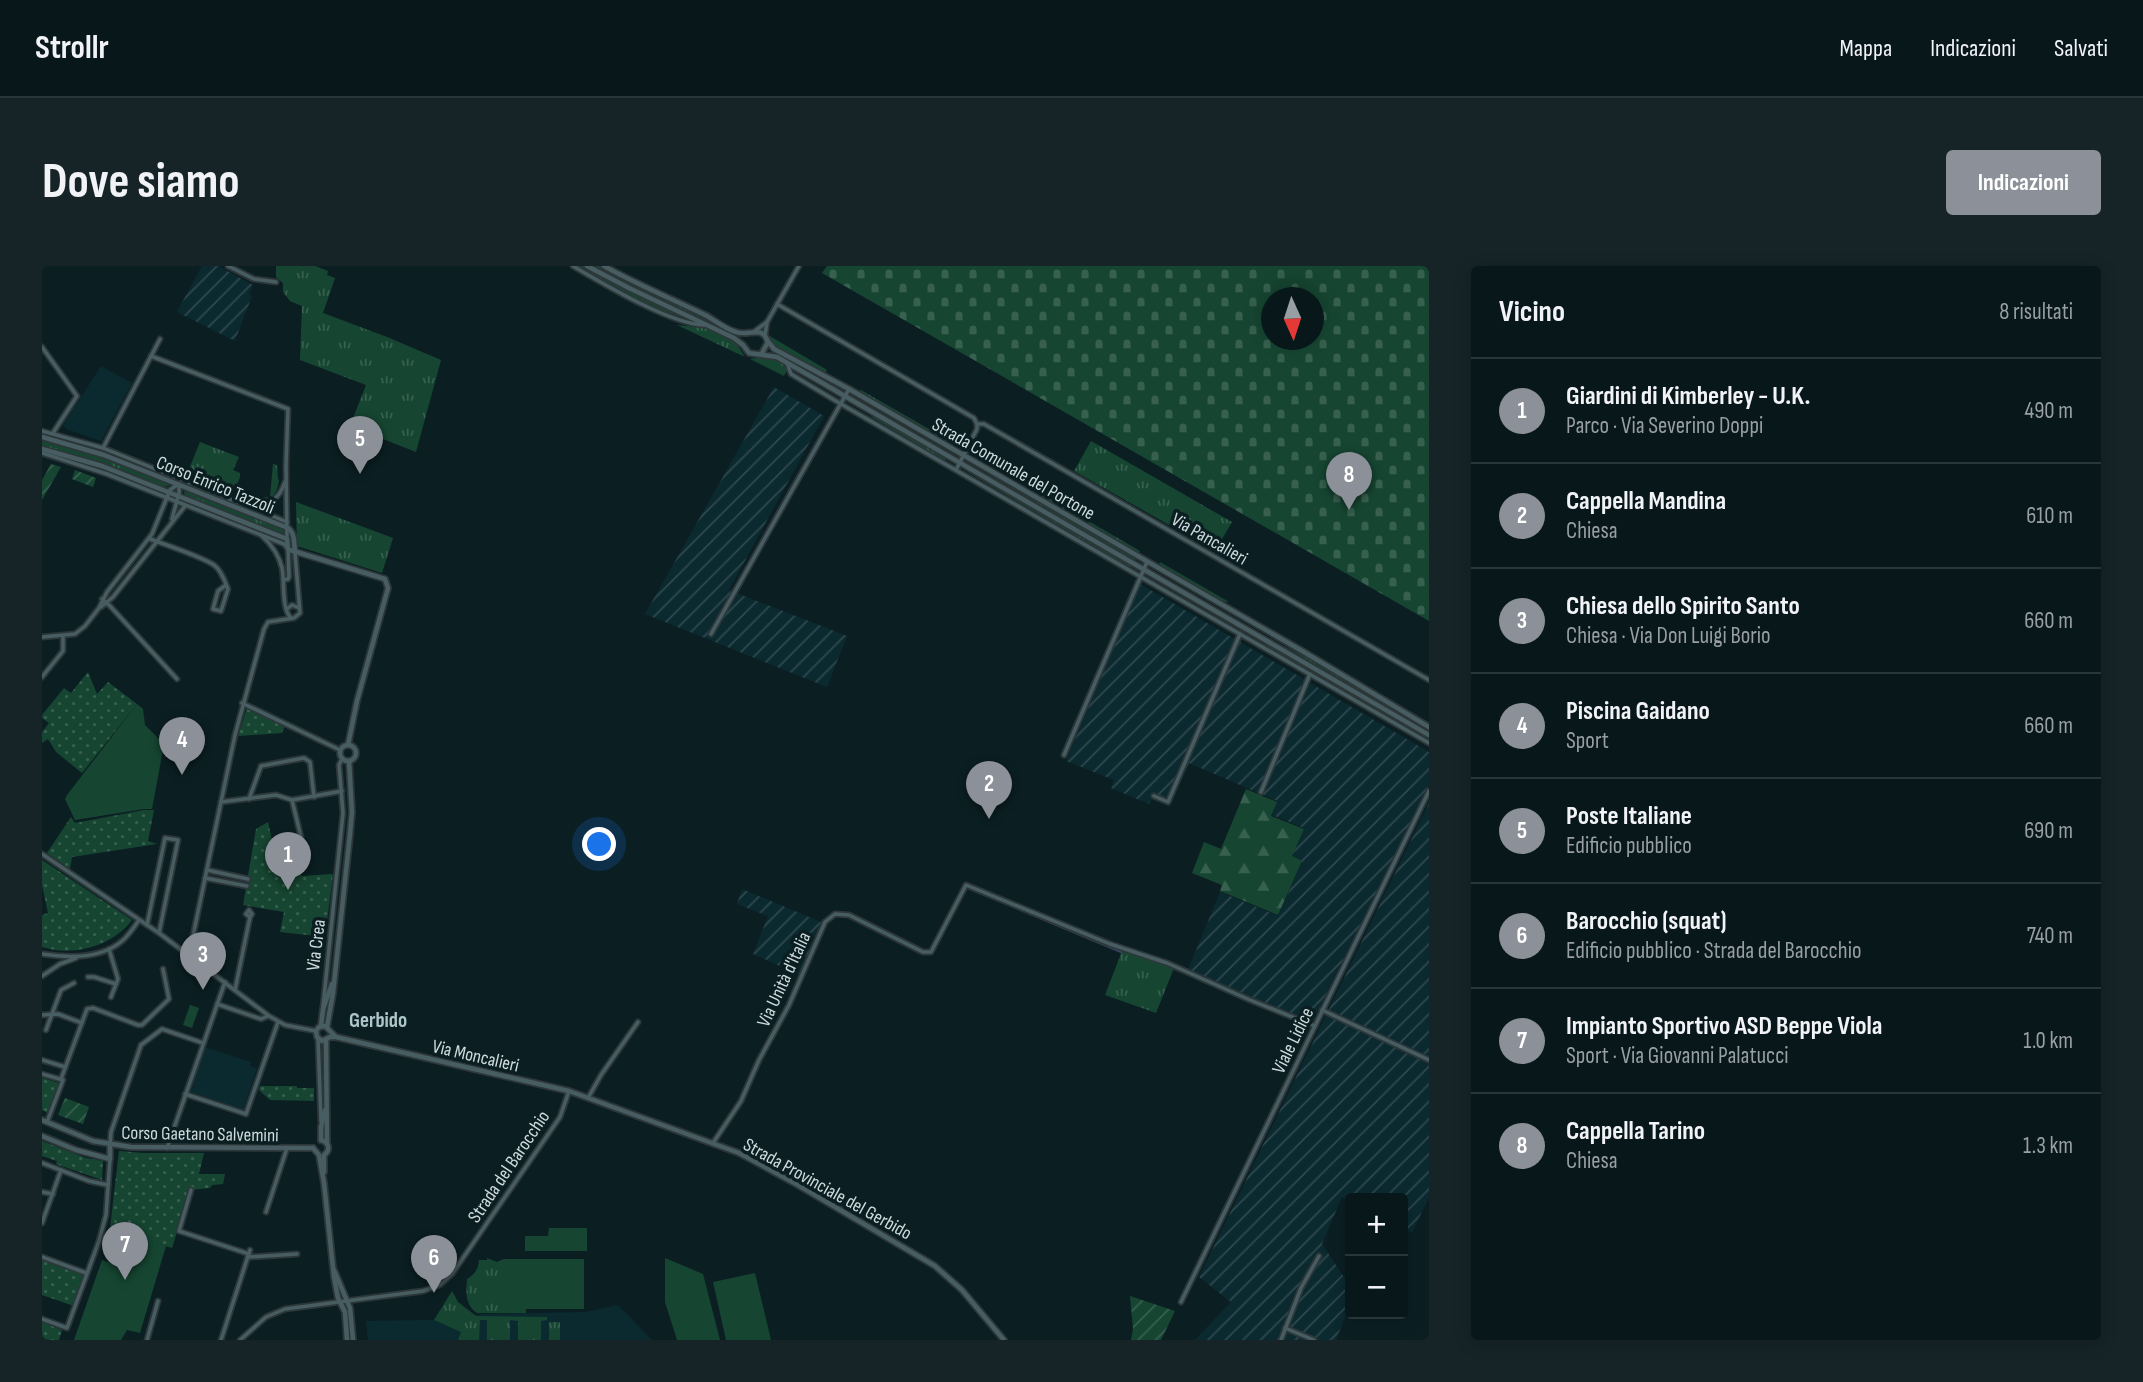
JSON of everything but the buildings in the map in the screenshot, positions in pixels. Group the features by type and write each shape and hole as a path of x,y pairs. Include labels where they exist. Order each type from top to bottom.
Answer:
{"street":[{"path":"228,266 254,279 276,282"},
{"path":"573,266 622,294 687,323 707,325"},
{"path":"587,266 737,339 748,353 754,355 761,354 767,346 767,322"},
{"path":"604,266 706,315 733,331 747,334 767,322 799,266"},
{"name":"Via Pancalieri","path":"777,304 967,414 977,424 984,424 1429,680"},
{"path":"755,331 766,338"},
{"path":"743,345 747,334"},
{"name":"Strada Comunale del Portone","path":"766,338 774,349 849,389 1429,727"},
{"path":"103,448 160,339"},
{"path":"42,347 76,396 53,433"},
{"name":"Strada Comunale del Portone","path":"761,354 773,356 845,396 1429,735"},
{"name":"Corso Enrico Tazzoli","path":"151,356 288,409 286,480 289,577 284,580"},
{"name":"Strada Comunale del Portone","path":"787,363 791,374 841,404 1429,743"},
{"path":"711,634 849,389"},
{"path":"957,470 977,424"},
{"name":"Corso Enrico Tazzoli","path":"42,431 127,457 287,525 292,534 295,551 299,608"},
{"name":"Corso Enrico Tazzoli","path":"42,437 134,466 287,525"},
{"name":"Corso Enrico Tazzoli","path":"68,443 83,442"},
{"name":"Corso Enrico Tazzoli","path":"42,451 82,459 178,499 287,539"},
{"name":"Corso Enrico Tazzoli","path":"42,451 168,495"},
{"name":"Corso Enrico Tazzoli","path":"127,457 134,466"},
{"name":"Corso Enrico Tazzoli","path":"133,478 139,486"},
{"name":"Corso Enrico Tazzoli","path":"246,506 275,501 286,480"},
{"path":"42,636 62,636 79,632 149,538 168,495 172,488 179,484"},
{"path":"171,523 179,484"},
{"name":"Corso Enrico Tazzoli","path":"178,499 186,505 284,544 288,549 384,578 388,583 348,746"},
{"path":"99,607 107,603 186,505"},
{"name":"Corso Enrico Tazzoli","path":"259,533 278,557 289,614"},
{"path":"149,538 216,566 226,585 227,591 221,611 213,609 218,591 226,585"},
{"path":"1064,755 1147,562"},
{"path":"102,599 177,679"},
{"path":"189,955 242,703 266,625 289,614 292,605 299,608 299,616 289,614"},
{"path":"1154,796 1168,802 1247,620"},
{"path":"42,677 63,651 62,636"},
{"path":"1261,792 1310,674"},
{"path":"242,703 340,750 346,760 355,757 353,747 340,750"},
{"name":"Strada Comunale del Portone","path":"1379,714 1397,716"},
{"path":"249,799 261,766 304,758 310,762 314,797"},
{"name":"Via Crea","path":"346,760 351,789 351,834 333,993 324,1026 323,1009 341,833 342,791 339,765 346,760"},
{"path":"221,802 276,795 292,800 342,791"},
{"name":"Viale Lidice","path":"1181,1302 1429,791"},
{"path":"292,800 301,838 294,867"},
{"path":"147,925 165,838 178,840 159,933"},
{"path":"42,854 159,933 268,1016 278,1022 316,1031 327,1038"},
{"path":"207,870 248,879"},
{"path":"205,878 247,886"},
{"name":"Via Unità d'Italia","path":"713,1143 741,1101 793,996 825,922 835,914 842,913 923,952 930,952 966,886 1110,944 1167,963 1315,1026"},
{"path":"235,990 250,917"},
{"path":"42,976 60,964 109,949 125,939 139,920"},
{"path":"109,949 118,979 111,997"},
{"path":"42,954 81,956"},
{"path":"42,1015 58,1014 82,1023 89,1008 138,1025 142,1024 169,999 163,969"},
{"path":"88,977 94,976 116,984"},
{"name":"Via Crea","path":"323,1009 333,979"},
{"path":"167,1148 225,982"},
{"path":"46,1030 62,988 74,983"},
{"path":"217,1004 261,1019 268,1016"},
{"path":"1322,1010 1429,1060"},
{"path":"185,1094 246,1114 278,1022"},
{"path":"588,1098 638,1022"},
{"name":"Corso Gaetano Salvemini","path":"82,1023 65,1067 61,1079 63,1080 45,1121 82,1137 110,1145 138,1148 313,1148"},
{"path":"316,1031 324,1026 327,1038 321,1140"},
{"path":"42,1319 66,1328 87,1273 106,1215 111,1132 141,1045 162,1029 203,1043"},
{"path":"322,1155 329,1149 325,1056 327,1038"},
{"name":"Via Moncalieri","path":"327,1038 569,1091"},
{"path":"42,1060 65,1067"},
{"path":"42,1073 61,1079"},
{"name":"Strada Provinciale del Gerbido","path":"569,1091 713,1143 764,1166 935,1266 962,1290 1004,1340"},
{"name":"Strada del Barocchio","path":"240,1340 275,1312 423,1291 440,1285 560,1117 569,1091"},
{"path":"321,1127 326,1104"},
{"name":"Corso Gaetano Salvemini","path":"42,1136 110,1159"},
{"path":"321,1140 327,1143"},
{"path":"321,1140 314,1144 313,1148 322,1155 335,1284 343,1302 348,1340"},
{"path":"266,1212 287,1148"},
{"path":"42,1164 100,1185 108,1185"},
{"path":"42,1223 61,1170"},
{"path":"191,1190 179,1231 249,1254 297,1254"},
{"path":"42,1192 53,1194"},
{"path":"221,1340 249,1254"},
{"path":"1281,1340 1301,1288 1319,1256"},
{"path":"42,1257 87,1273"},
{"path":"148,1340 158,1301"},
{"path":"343,1302 350,1308 353,1340"},
{"path":"1285,1328 1314,1340"}],"shaded area":[{"path":"202,266 218,266 253,285 249,294 252,296 235,341 177,312"},
{"path":"101,366 132,383 101,441 66,429 63,425"},
{"path":"774,387 824,416 729,590 847,636 827,687 645,614"},
{"path":"1140,584 1429,752 1429,784 1312,1023 1188,970 1220,892 1278,916 1302,862 1292,856 1304,828 1272,815 1277,801 1189,763 1170,805 1152,798 1149,804 1111,788 1114,780 1066,761"},
{"path":"1429,803 1429,1197 1412,1233 1408,1231 1408,1193 1345,1193 1345,1198 1342,1197 1322,1244 1345,1278 1345,1317 1336,1340 1195,1340 1231,1302 1199,1277"},
{"path":"742,889 821,922 800,975 753,954 768,916 737,904"},
{"path":"204,1047 251,1062 250,1066 257,1068 243,1110 191,1092"},
{"path":"618,1305 652,1340 368,1340 366,1321 431,1320 483,1314 585,1312"}],"green space":[{"path":"276,266 315,266 328,271 327,275 335,278 323,313 441,360 416,452 350,426 366,385 300,360 302,306 290,301 283,292 283,283 276,277"},
{"path":"576,266 582,266 697,323 688,322 629,295"},
{"path":"592,266 599,266 727,330 642,292"},
{"path":"827,266 1429,266 1429,621 822,273"},
{"path":"677,325 708,328 734,340 745,357"},
{"path":"768,335 827,370 825,373 775,346"},
{"path":"764,357 785,364 787,370 784,376 750,359"},
{"path":"861,390 955,444 953,447 859,393"},
{"path":"870,416 882,420 946,458 945,461"},
{"path":"42,439 95,453 169,483 169,486 163,487 93,460 42,446"},
{"path":"1091,441 1232,522 1215,551 1074,471"},
{"path":"200,442 239,457 233,470 240,473 240,476 232,492 187,474"},
{"path":"51,464 61,467 42,500 42,480"},
{"path":"273,464 277,465 278,487 273,496 263,501 263,497 270,497"},
{"path":"75,470 96,478 93,487 72,479"},
{"path":"966,471 995,486 1132,565 1130,568"},
{"path":"988,474 1133,556 1135,561"},
{"path":"188,490 283,527 285,532 281,534 185,496 184,492"},
{"path":"1037,491 1140,551 1138,554 1039,496"},
{"path":"296,502 393,538 382,573 297,546"},
{"path":"1160,562 1229,602 1220,601 1159,565"},
{"path":"1264,644 1277,649 1386,712 1376,710"},
{"path":"1286,647 1303,655 1421,723 1381,704"},
{"path":"88,672 97,694 108,682 137,704 82,773 56,752 48,739 42,743 42,732 49,723 42,715 64,688 71,693"},
{"path":"137,704 143,709 145,725 164,744 152,809 75,820 65,799 67,795"},
{"path":"247,708 285,726 282,733 238,736"},
{"path":"1246,789 1277,802 1271,816 1304,829 1292,856 1302,861 1278,915 1220,891 1222,885 1192,873 1204,842 1221,849"},
{"path":"154,810 148,841 157,844 72,857 70,869 47,853 71,817 75,823"},
{"path":"268,822 276,858 286,859 291,871 298,870 302,876 333,874 325,937 280,932 284,912 243,905 256,829"},
{"path":"42,860 132,920 114,937 92,947 66,951 42,947 42,915 48,913 42,885"},
{"path":"311,907 322,908 319,931 308,929"},
{"path":"1122,951 1174,968 1156,1013 1105,995"},
{"path":"190,1005 199,1008 192,1028 183,1025"},
{"path":"42,1078 59,1083 48,1113 42,1110"},
{"path":"260,1086 314,1088 314,1101 270,1100 259,1090"},
{"path":"65,1098 89,1107 83,1124 58,1115"},
{"path":"42,1141 86,1158 103,1161 102,1180 56,1164 57,1161 42,1156"},
{"path":"119,1151 204,1153 199,1174 225,1174 223,1184 190,1190 172,1248 110,1228"},
{"path":"549,1228 587,1228 587,1251 525,1251 525,1236 548,1236"},
{"path":"112,1230 129,1236 120,1260 104,1254"},
{"path":"134,1235 166,1246 140,1333 127,1330 121,1340 74,1340 102,1260 122,1267"},
{"path":"42,1257 86,1273 74,1306 42,1295"},
{"path":"487,1258 497,1262 504,1259 504,1309 526,1309 526,1313 477,1313 470,1306 467,1279 476,1271 479,1260"},
{"path":"665,1258 703,1274 720,1340 677,1340 665,1302"},
{"path":"504,1259 584,1259 584,1309 504,1309"},
{"path":"755,1273 771,1340 726,1340 713,1282"},
{"path":"452,1291 458,1302 476,1316 547,1317 547,1320 541,1321 541,1340 518,1340 518,1321 510,1320 510,1340 487,1340 487,1320 480,1320 479,1340 458,1340 461,1332 434,1320"},
{"path":"1130,1296 1175,1311 1161,1340 1131,1340 1133,1329"},
{"path":"42,1322 62,1330 59,1340 42,1340"},
{"path":"549,1322 560,1322 560,1340 549,1340"}],"waterway":[{"path":"970,889 1121,952"}],"place":[{"name":"Poste Italiane","path":"360,474"},
{"name":"Cappella Tarino","path":"1349,510"},
{"name":"Piscina Gaidano","path":"182,775"},
{"name":"Cappella Mandina","path":"989,819"},
{"name":"Giardini di Kimberley - U.K.","path":"288,890"},
{"name":"Chiesa dello Spirito Santo","path":"203,990"},
{"name":"Impianto Sportivo ASD Beppe Viola","path":"125,1280"},
{"name":"Barocchio (squat)","path":"434,1293"}],"district":[{"name":"Gerbido","path":"378,1020"}]}
